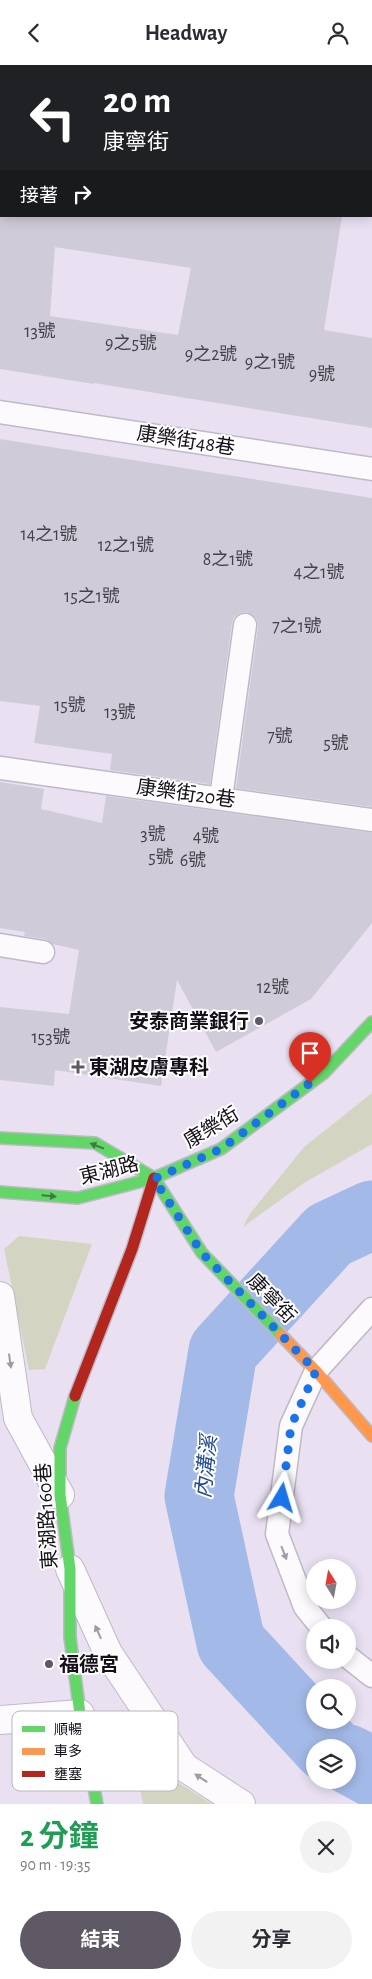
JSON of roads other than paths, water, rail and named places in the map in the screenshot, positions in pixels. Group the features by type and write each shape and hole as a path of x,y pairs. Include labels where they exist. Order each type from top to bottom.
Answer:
{"street":[{"name":"康樂街","path":"154,1179 221,1149 324,1073 372,1022"},
{"name":"東湖路","path":"0,1138 95,1143 154,1179"},
{"name":"東湖路","path":"0,1191 78,1198 154,1179"},
{"name":"康寧街","path":"154,1179 202,1253 316,1371 372,1436"},
{"name":"東湖路160巷","path":"80,1711 70,1637 70,1569 60,1495 60,1448 74,1399 132,1249 154,1179"},
{"path":"0,1295 18,1418 60,1495"},
{"path":"70,1569 108,1653 147,1711"},
{"path":"178,1758 184,1767 242,1804"},
{"name":"東湖路160巷","path":"95,1791 97,1804"}],"lane":[{"name":"康樂街48巷","path":"0,412 372,469"},
{"path":"221,798 245,625"},
{"name":"康樂街20巷","path":"0,768 372,819"},
{"path":"0,945 43,952"},
{"path":"315,1619 305,1607 277,1534 291,1426 316,1371 372,1309"},
{"path":"356,1663 372,1676"}],"waterway":[{"name":"內溝溪","path":"320,1739 231,1643 199,1496 223,1351 329,1235 372,1215"},
{"name":"內溝溪","path":"356,1763 372,1772"}],"place":[{"name":"安泰商業銀行","path":"259,1021"},
{"name":"東湖皮膚專科","path":"78,1067"},
{"name":"福德宮","path":"49,1664"}]}
